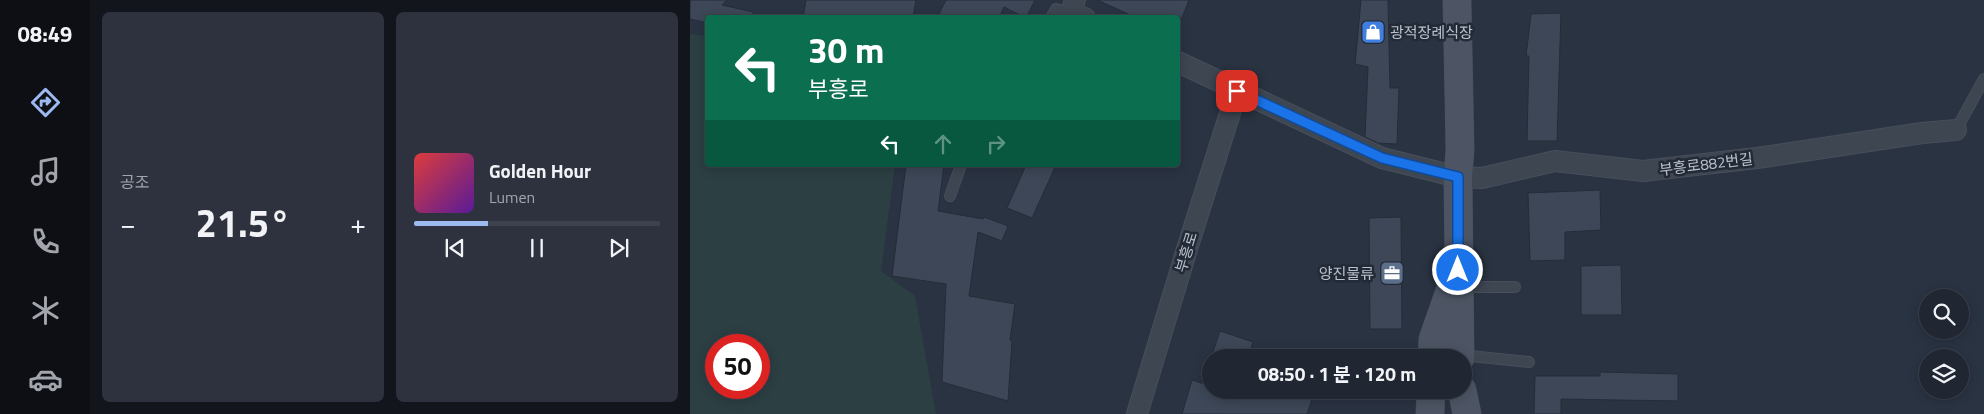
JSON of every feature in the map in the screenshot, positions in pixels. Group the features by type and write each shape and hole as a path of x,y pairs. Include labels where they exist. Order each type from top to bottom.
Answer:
{"main road":[{"path":"1457,0 1460,149 1458,177 1460,349"},
{"path":"1432,349 1433,339 1458,278"},
{"path":"1430,399 1430,414"},
{"path":"1459,414 1460,399"},
{"path":"1463,399 1467,414"}],"street":[{"path":"1180,63 1382,158 1458,177"},
{"name":"부흥로","path":"1137,414 1237,91"},
{"name":"부흥로882번길","path":"1458,177 1482,178 1555,161 1643,171 1757,158 1922,133 1956,130"}],"lane":[{"path":"1053,15 1056,9 1077,10"},
{"path":"1956,130 1984,79"},
{"path":"950,196 960,167"},
{"path":"1458,278 1515,287"},
{"path":"1472,357 1529,362"}],"green space":[{"path":"690,34 705,36 705,167 895,167 881,271 915,296 936,414 690,414"}],"building":[{"path":"690,0 727,0 722,5 753,12 753,15 705,15 705,22 690,19"},
{"path":"806,0 916,0 914,15 804,15"},
{"path":"946,0 1035,0 1028,15 1020,15 1004,7 1000,15 938,15"},
{"path":"1097,0 1189,0 1182,18 1180,18 1180,15 1130,15"},
{"path":"1361,0 1388,0 1390,88 1399,88 1397,144 1378,143 1365,137 1368,67 1355,64"},
{"path":"1561,13 1557,141 1527,141 1529,56 1526,56 1531,14"},
{"path":"906,167 944,167 938,211 983,219 984,217 1008,226 1002,241 978,232 969,296 1015,304 1010,340 1012,341 1008,401 942,382 946,284 892,276"},
{"path":"1025,167 1055,167 1032,218 1007,208"},
{"path":"1600,190 1601,230 1565,232 1565,260 1530,261 1528,193"},
{"path":"1401,217 1402,329 1370,329 1369,218"},
{"path":"1621,265 1622,315 1581,315 1581,266"},
{"path":"1220,331 1253,342 1251,349 1214,349"},
{"path":"1600,372 1678,374 1678,401 1561,399 1561,414 1534,414 1535,376 1600,376"},
{"path":"1192,380 1202,383 1202,399 1312,399 1307,414 1182,414"}],"place":[{"name":"광적장례식장","path":"1373,32"},
{"name":"양진물류","path":"1392,273"}],"route":[{"path":"1237,91 1382,158 1458,177 1458,270"}]}
